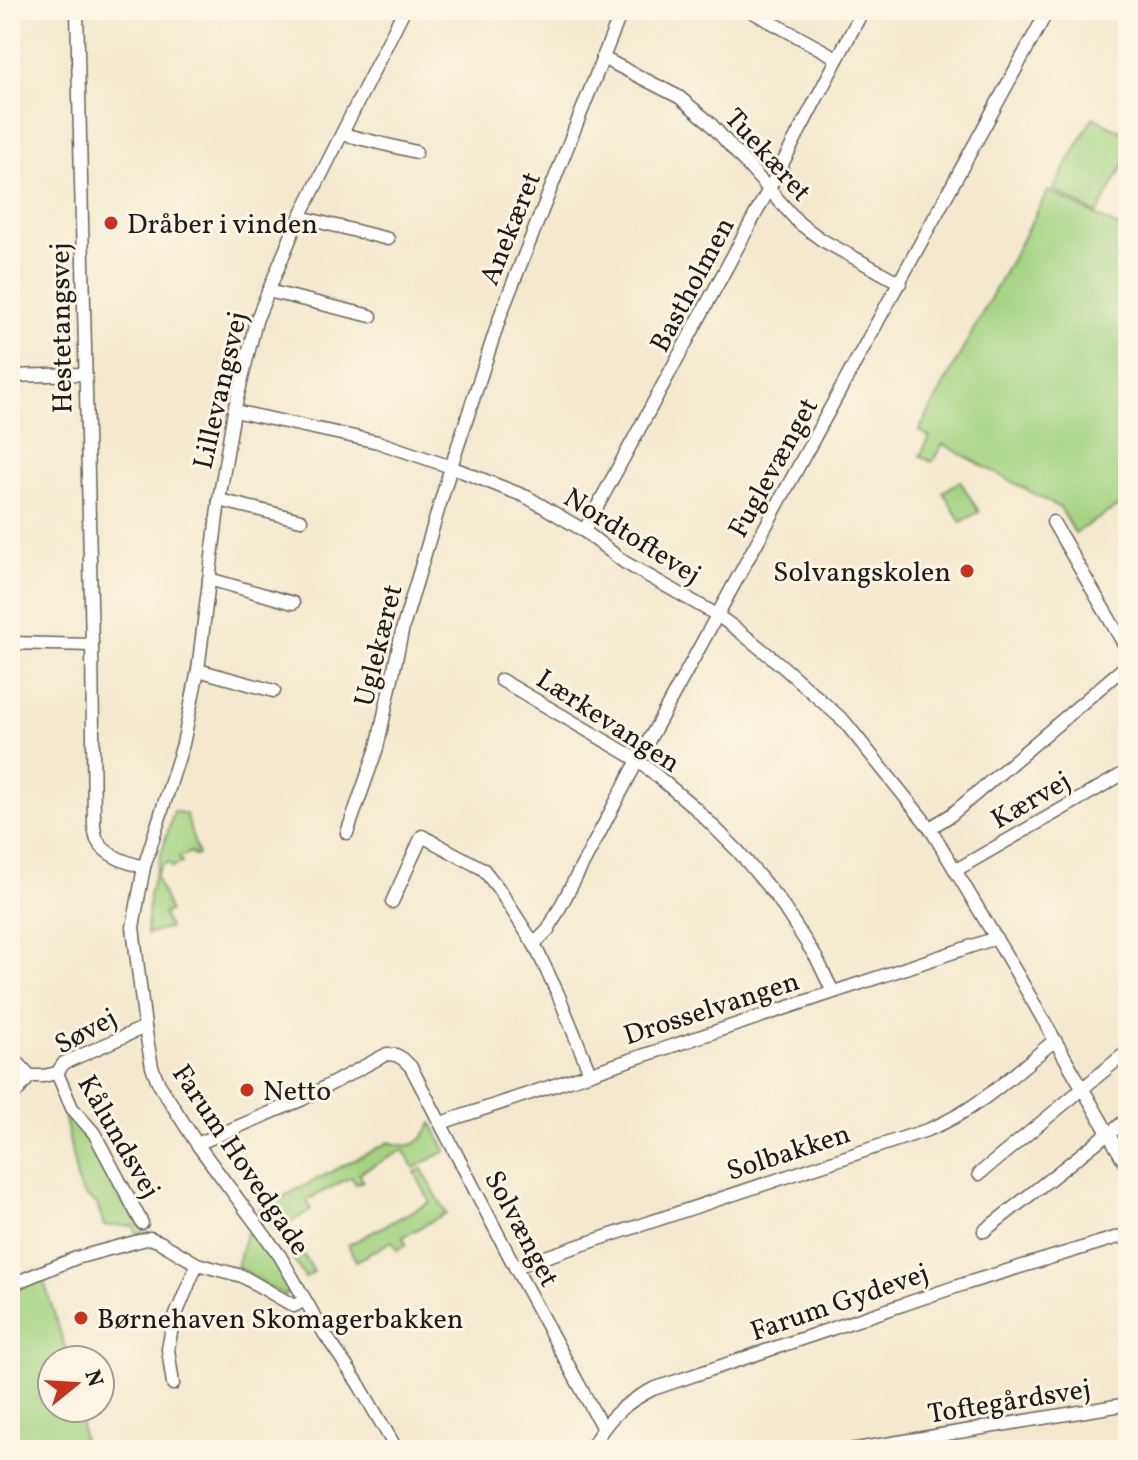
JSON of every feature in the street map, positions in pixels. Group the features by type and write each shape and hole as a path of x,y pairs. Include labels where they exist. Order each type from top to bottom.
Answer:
{"street":[{"name":"Hestetangsvej","path":"77,10 94,826 97,839 112,854 144,867"},
{"name":"Lillevangsvej","path":"144,867 183,744 198,670 219,500 234,411 256,321 300,217 404,10"},
{"name":"Anekæret","path":"451,467 502,311 622,10"},
{"path":"749,10 837,58"},
{"name":"Bastholmen","path":"584,531 863,10"},
{"name":"Fuglevænget","path":"534,944 548,930 1048,10"},
{"name":"Tuekæret","path":"603,58 679,97 708,121 799,223 822,240 900,283"},
{"path":"342,134 416,152"},
{"path":"300,217 388,239"},
{"name":"Lillevangsvej","path":"268,291 371,316"},
{"path":"10,376 85,374"},
{"name":"Nordtoftevej","path":"234,411 378,442 527,497 584,531 624,562 717,615 781,665 844,721 930,828 1128,1168"},
{"name":"Uglekæret","path":"347,833 377,748 403,627 451,467"},
{"name":"Lillevangsvej","path":"219,500 301,520"},
{"path":"1053,522 1128,651"},
{"path":"209,579 293,603"},
{"path":"10,643 92,645"},
{"path":"930,828 951,815 1128,664"},
{"path":"198,670 274,691"},
{"name":"Lærkevangen","path":"501,680 638,760 694,807 779,900 810,947 833,992"},
{"name":"Kærvej","path":"956,870 1128,771"},
{"path":"392,902 422,836 483,869 534,944 590,1073"},
{"name":"Farum Hovedgade","path":"144,867 133,927 145,1027 152,1067 159,1084 197,1144 280,1256 397,1450"},
{"name":"Drosselvangen","path":"441,1123 996,938"},
{"name":"Søvej","path":"10,1100 30,1076 57,1073 64,1063 145,1027"},
{"name":"Solbakken","path":"515,1267 930,1129 956,1118 979,1103 1055,1040"},
{"path":"979,1174 1128,1051"},
{"path":"10,1054 30,1076"},
{"name":"Solvænget","path":"197,1144 305,1099 387,1054 403,1059 411,1067 602,1427"},
{"name":"Kålundsvej","path":"57,1073 72,1108 94,1133 142,1223"},
{"path":"984,1231 1128,1118"},
{"name":"Farum Gydevej","path":"590,1450 602,1427 620,1409 653,1389 964,1284 1128,1234"},
{"name":"Kålundsvej","path":"10,1285 76,1258 150,1238 197,1264 242,1276 294,1306 305,1300"},
{"path":"173,1384 168,1349 173,1322 197,1264"},
{"name":"Toftegårdsvej","path":"850,1450 1128,1404"}],"green space":[{"path":"1093,117 1128,135 1128,157 1097,214 1053,190"},
{"path":"1048,191 1124,230 1128,228 1128,490 1120,505 1075,533 1060,508 943,444 932,462 920,456 930,437 919,431"},
{"path":"960,481 979,512 961,522 943,492"},
{"path":"174,811 186,814 198,855 194,856 192,852 179,857 182,863 172,867 169,862 162,865 156,876 169,911 163,914 169,928 147,934 149,894"},
{"path":"64,1113 68,1113 86,1131 144,1232 136,1233 134,1226 104,1226 97,1204 84,1195 78,1185"},
{"path":"432,1123 446,1151 414,1168 403,1150 359,1173 363,1181 356,1184 351,1177 307,1200 311,1210 286,1225 314,1272 305,1278 259,1209 389,1142 404,1146 415,1144"},
{"path":"422,1169 446,1213 403,1237 406,1245 397,1250 392,1241 356,1261 348,1245 430,1202 415,1172"},
{"path":"255,1230 288,1280 289,1292 285,1296 237,1267 246,1233"},
{"path":"43,1278 64,1344 36,1344 36,1424 81,1424 84,1450 10,1450 10,1293"}],"place":[{"name":"Dråber i vinden","path":"111,223"},
{"name":"Solvangskolen","path":"967,571"},
{"name":"Netto","path":"247,1090"},
{"name":"Børnehaven Skomagerbakken","path":"81,1318"}]}
